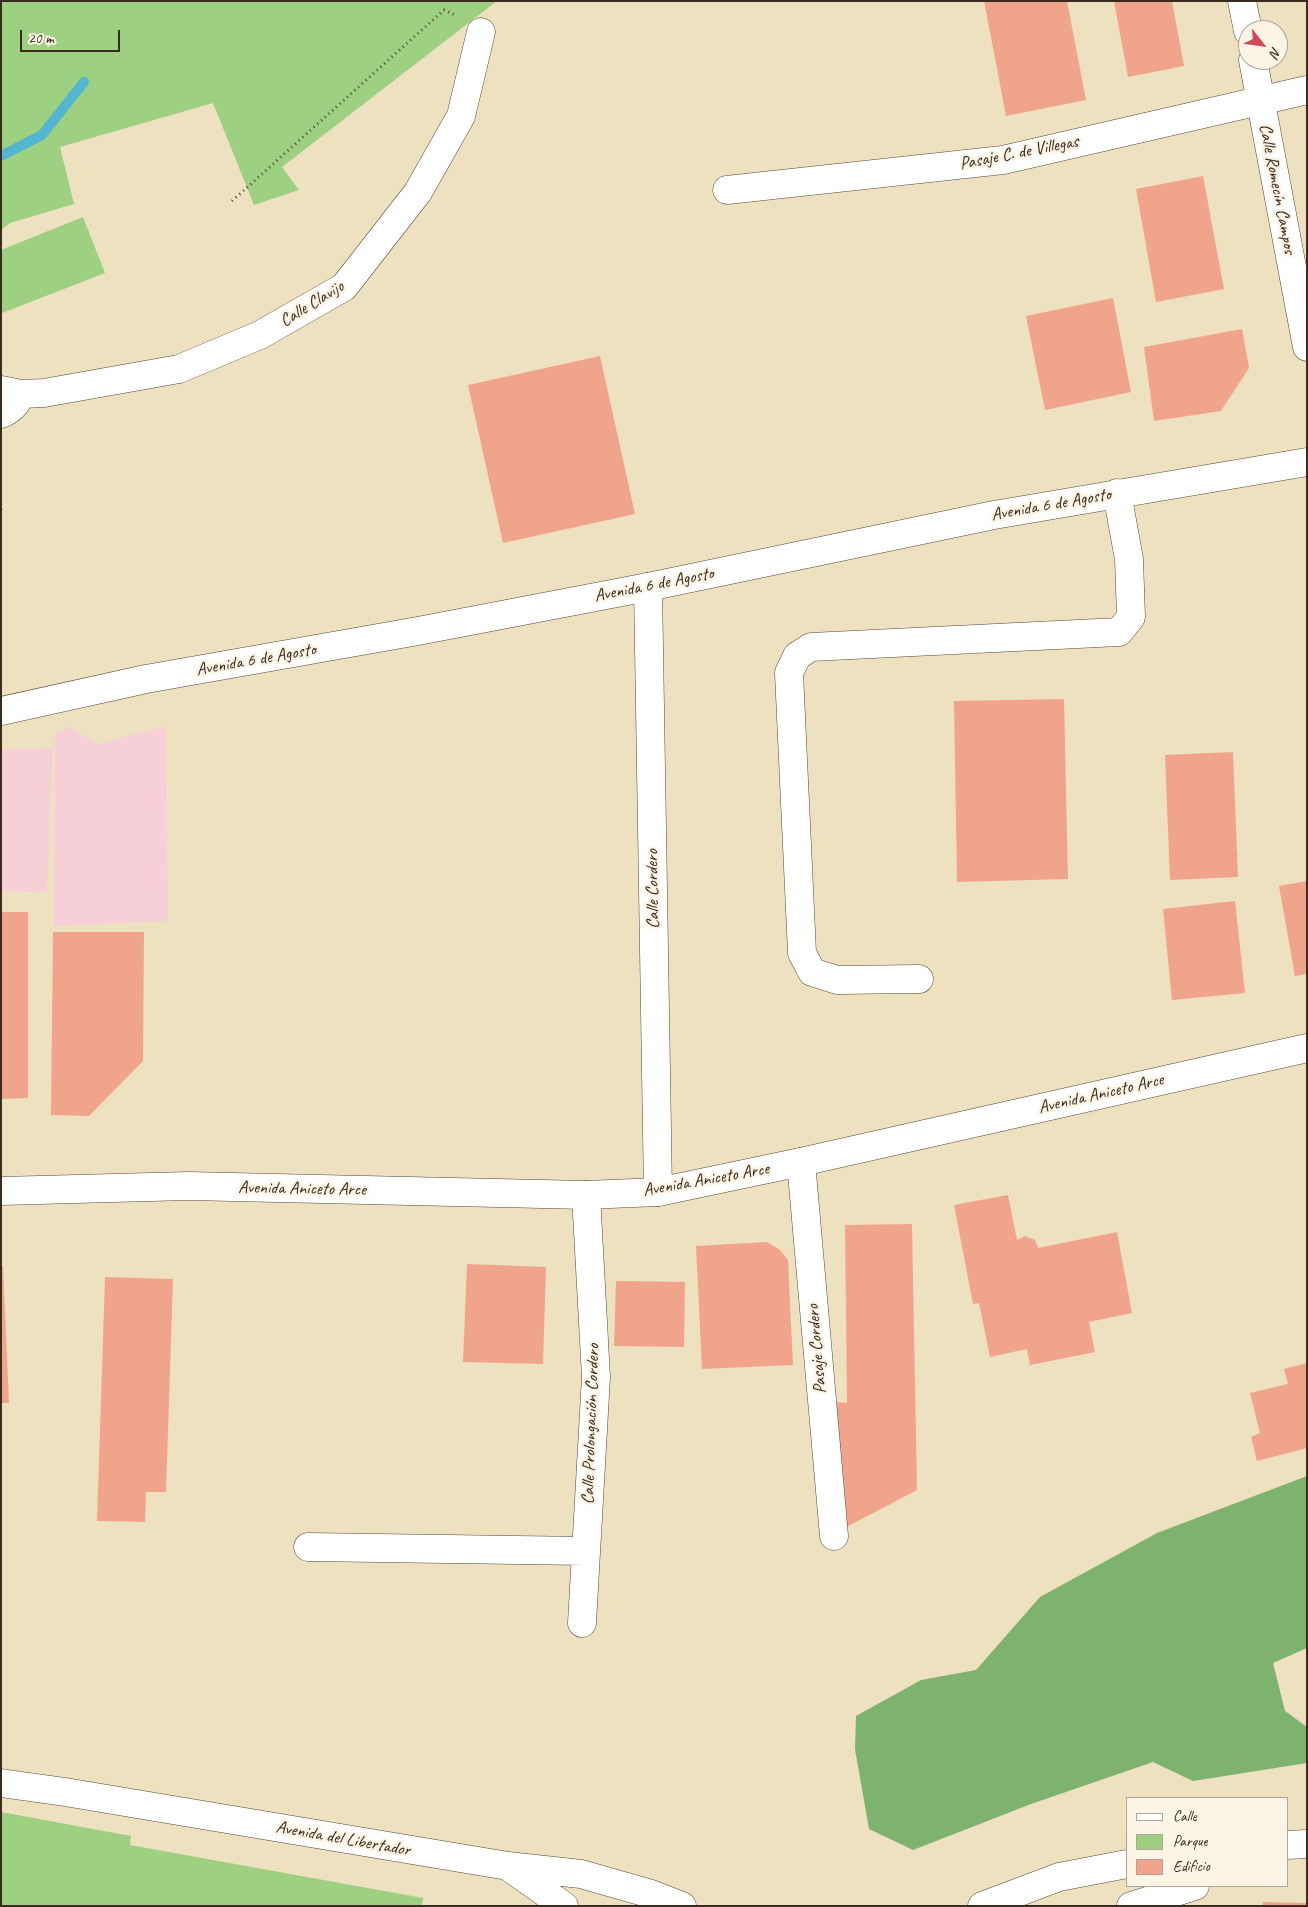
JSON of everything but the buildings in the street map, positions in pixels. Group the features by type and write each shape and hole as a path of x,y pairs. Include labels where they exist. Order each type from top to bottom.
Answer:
{"main road":[{"path":"1242,1 1246,20"},
{"name":"Calle Clavijo","path":"11,392 44,393 179,369 260,335 344,287 418,192 461,116 481,32"},
{"name":"Calle Romecín Campos","path":"1255,70 1307,347"},
{"name":"Pasaje C. de Villegas","path":"727,190 1003,160 1307,90"},
{"path":"1,414 9,411 17,403 11,392"},
{"name":"Avenida 6 de Agosto","path":"1,711 146,679 418,631 648,587 994,515 1307,462"},
{"path":"919,979 837,980 812,972 802,953 789,673 796,656 811,647 1119,632 1132,617 1129,559 1117,493"},
{"name":"Calle Cordero","path":"648,587 658,1192"},
{"name":"Avenida Aniceto Arce","path":"1,1191 188,1186 586,1195 658,1192 801,1162 1307,1048"},
{"name":"Pasaje Cordero","path":"801,1162 834,1536"},
{"name":"Calle Prolongación Cordero","path":"582,1623 596,1377 586,1195"},
{"path":"308,1547 586,1551"},
{"name":"Avenida del Libertador","path":"1,1783 508,1866 581,1874 650,1894 682,1906"},
{"path":"982,1906 1059,1877 1126,1864"},
{"path":"508,1866 562,1905"},
{"path":"1131,1906 1191,1887"}],"path":[{"path":"232,201 444,10 469,22 481,32"}],"shaded area":[{"path":"166,726 168,921 54,926 55,734 70,727 97,744"},
{"path":"53,748 47,892 1,891 1,749"}],"green space":[{"path":"1,1 497,1 282,167 299,190 254,205 213,103 60,147 74,204 10,223 1,230"},
{"path":"83,217 105,273 2,313 1,250"},
{"path":"1307,1476 1307,1648 1273,1663 1285,1711 1307,1727 1307,1763 1193,1781 1153,1762 1031,1804 913,1850 869,1829 855,1749 856,1716 921,1680 976,1670 1040,1597 1157,1533"},
{"path":"1,1812 131,1836 130,1845 423,1898 422,1906 1,1906"}],"waterway":[{"path":"3,155 42,135 84,82"}]}
